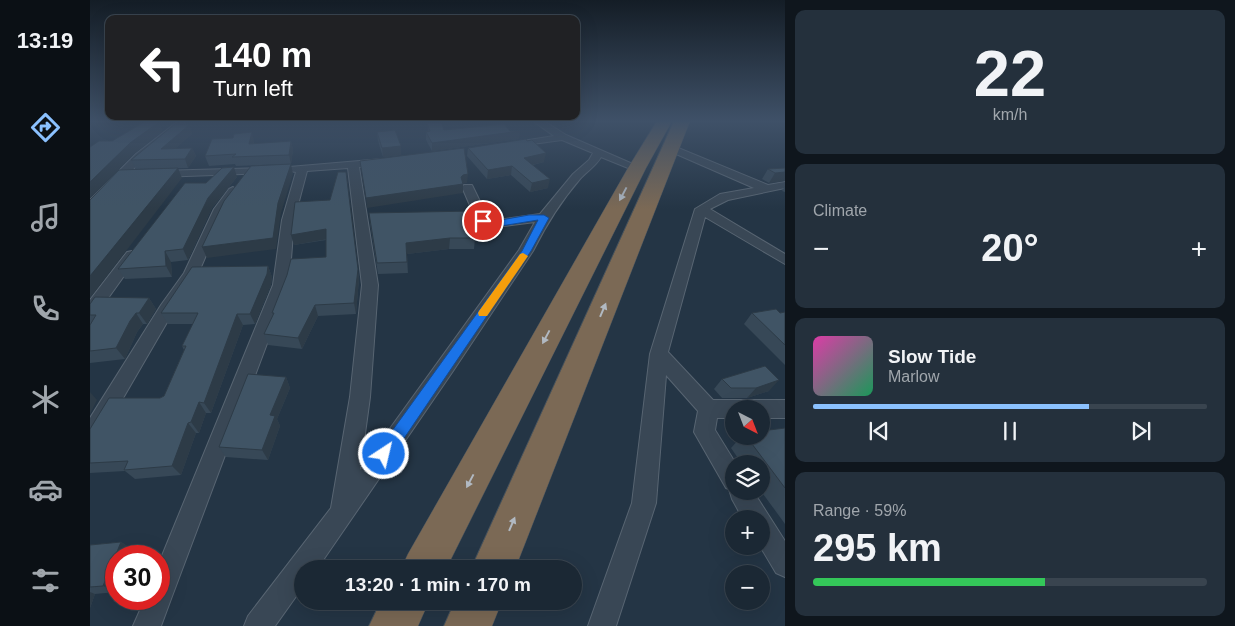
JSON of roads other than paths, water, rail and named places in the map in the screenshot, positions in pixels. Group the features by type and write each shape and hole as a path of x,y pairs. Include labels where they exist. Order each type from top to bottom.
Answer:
{"highway":[{"path":"428,560 637,168 654,150"},
{"path":"497,560 662,150"},
{"path":"393,626 401,610"},
{"path":"468,626 475,610"}],"street":[{"path":"90,206 147,150"},
{"path":"590,150 637,168"},
{"path":"696,150 765,188"},
{"path":"258,626 342,514 526,251 544,218 598,154"},
{"path":"122,175 287,170 398,160"},
{"path":"342,514 360,397 370,285 353,165"},
{"path":"170,567 281,285 288,220 287,170"},
{"path":"184,188 196,172"},
{"path":"90,436 166,309 191,274 220,208 249,172"},
{"path":"602,626 644,503 659,354 700,209 724,197 785,185"},
{"path":"468,187 483,221 495,224 529,218 544,218"},
{"path":"700,209 785,260"},
{"path":"90,311 143,241"},
{"path":"659,354 708,409 785,409"},
{"path":"708,409 704,432 725,466"},
{"path":"770,540 785,564"},
{"path":"147,626 153,610"}]}
